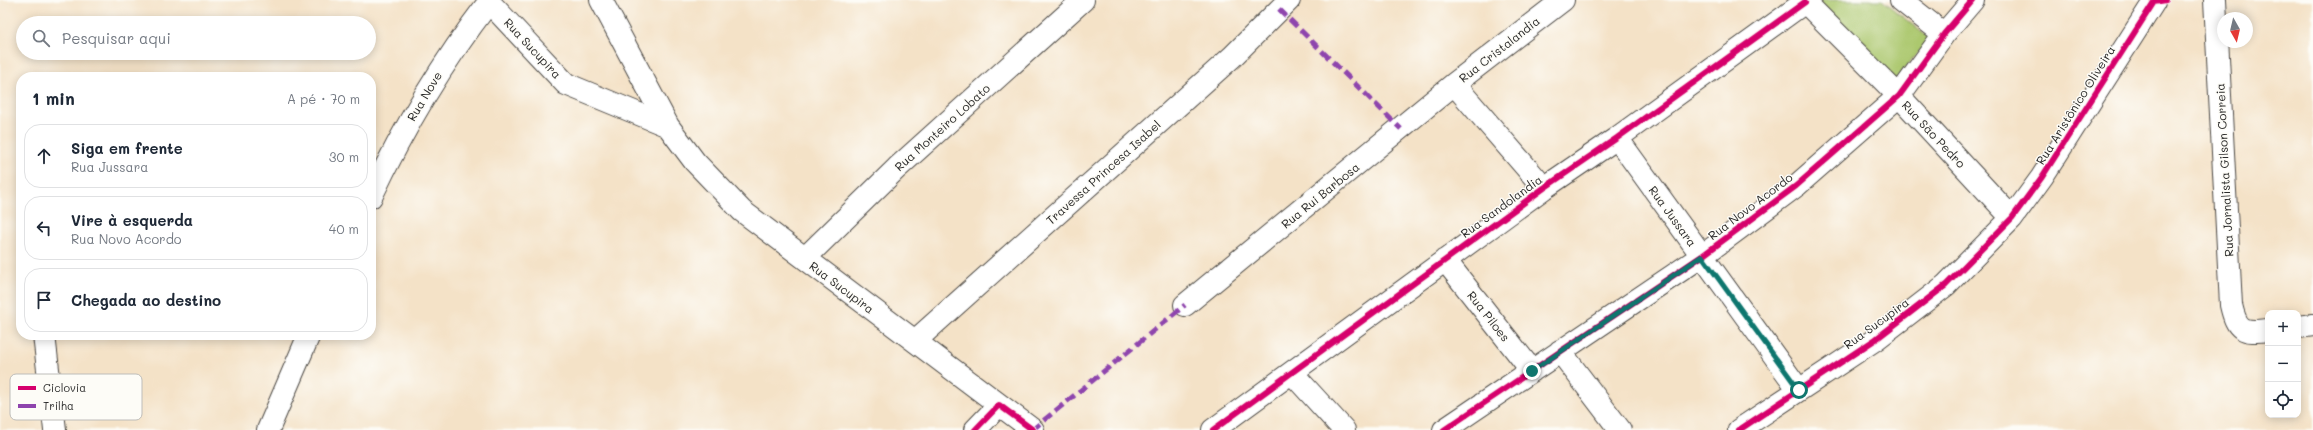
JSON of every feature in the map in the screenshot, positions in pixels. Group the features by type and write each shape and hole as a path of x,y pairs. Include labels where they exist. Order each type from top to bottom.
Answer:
{"street":[{"name":"Rua Sucupira","path":"601,0 668,126 695,162 742,211 1033,430"},
{"name":"Rua Monteiro Lobato","path":"804,258 897,168 1083,0"},
{"name":"Travessa Princesa Isabel","path":"915,341 1232,56 1289,0"},
{"name":"Rua Cristalandia","path":"1454,84 1563,0"},
{"path":"1901,0 1944,34"},
{"name":"Rua Novo Acordo","path":"1444,430 1702,256 1796,186 1898,96 1944,34 1973,0"},
{"name":"Rua Jornalista Gilson Correia","path":"2215,0 2231,305 2235,322 2258,331"},
{"name":"Rua São Pedro","path":"1804,1 1898,96 2012,218"},
{"name":"Rua Sandolandia","path":"1213,430 1544,188 1617,138 1804,1"},
{"name":"Rua Aristônico Oliveira","path":"2012,218 2042,177 2157,1"},
{"name":"Rua Sucupira","path":"489,2 566,84 668,126"},
{"name":"Rua Nove","path":"376,186 397,142 437,73 489,2"},
{"path":"1454,84 1544,188"},
{"name":"Rua Rui Barbosa","path":"1185,305 1454,84"},
{"name":"Rua Jussara","path":"1617,138 1799,390"},
{"name":"Rua Sucupira","path":"1739,430 1876,339 1946,285 2012,218"},
{"name":"Rua Piloes","path":"1446,260 1532,371"},
{"path":"2301,327 2313,325"},
{"path":"45,340 49,374"},
{"path":"268,430 306,340"},
{"path":"1560,351 1620,430"},
{"path":"1292,373 1344,430"},
{"path":"975,430 999,405"},
{"path":"54,420 55,430"}],"green space":[{"path":"1817,0 1882,0 1930,39 1895,80"}],"marked path":[{"path":"1279,9 1401,129"},
{"path":"1032,430 1185,305"}],"cycle path":[{"path":"1444,430 1702,256 1796,186 1899,96 1944,34 1973,0"},
{"path":"1739,430 1876,339 1946,285 2012,218 2042,177 2154,2 2166,0"},
{"path":"1213,430 1544,188 1617,138 1805,2"},
{"path":"975,430 999,405 1033,430"}],"route":[{"path":"1532,371 1702,256 1799,390"}]}
